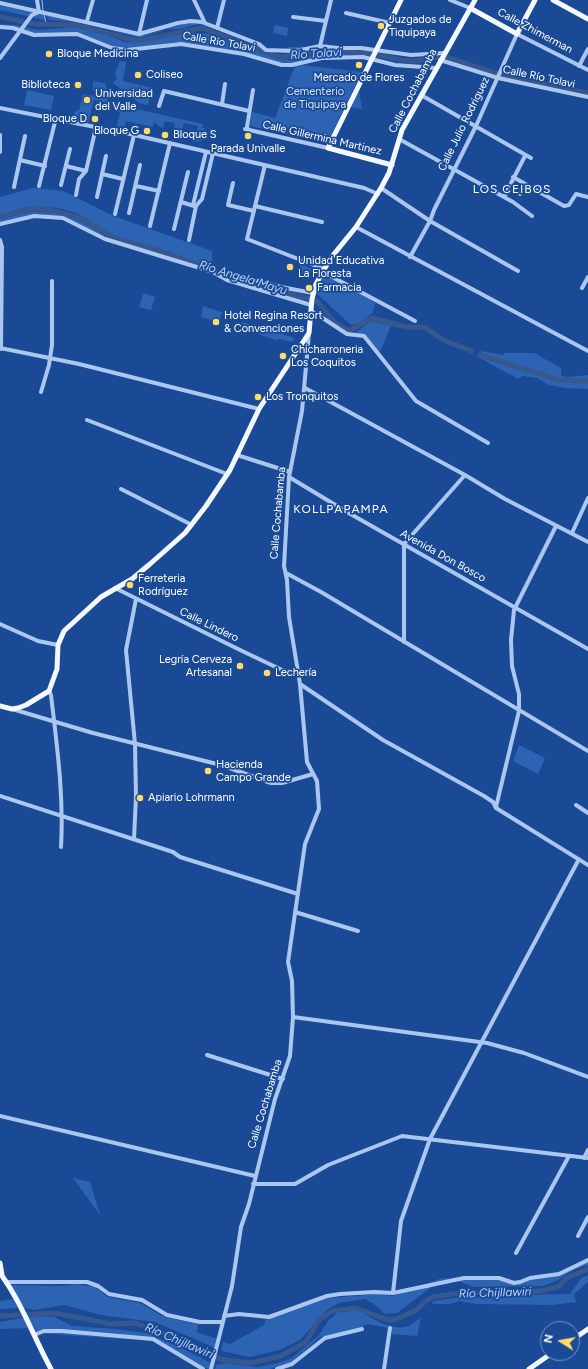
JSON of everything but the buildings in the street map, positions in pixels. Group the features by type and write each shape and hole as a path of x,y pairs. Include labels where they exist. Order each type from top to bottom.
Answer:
{"main road":[{"path":"328,148 401,0"},
{"name":"Calle Cochabamba","path":"309,333 312,298 323,271 356,227 378,194 392,164 399,139 421,95 475,0"},
{"name":"Calle Julio Rodriguez","path":"517,34 535,0"},
{"path":"553,0 588,19"},
{"name":"Calle Zhimerman","path":"470,8 517,34"},
{"name":"Calle Gillermina Martinez","path":"328,148 392,164"},
{"path":"0,706 12,709 26,705 49,691 57,669 58,645 64,631 101,597 132,579 150,564 192,524 227,474 238,455 258,409 309,333"},
{"path":"300,347 308,348"},
{"path":"0,1263 1,1275 29,1322 51,1369"},
{"path":"38,1342 42,1346 55,1369"},
{"path":"529,1369 540,1361"}],"street":[{"path":"0,58 12,39 21,32 32,15 39,12 37,0"},
{"path":"87,21 93,0"},
{"path":"139,34 147,0"},
{"path":"194,0 205,23"},
{"path":"217,28 224,0"},
{"path":"320,46 331,0"},
{"name":"Calle Zhimerman","path":"450,0 470,8"},
{"name":"Calle Río Tolavi","path":"0,3 87,21 139,34 178,23 191,21 205,23 259,44 266,50 296,51 320,46 360,48 394,65 436,68"},
{"path":"346,13 390,23"},
{"path":"293,17 326,21"},
{"name":"Calle Río Tolavi","path":"0,27 13,28 21,32 34,35 77,34 112,48 127,50 180,44 244,54 282,65 292,65 322,58 363,57 374,55 442,57 499,75 588,97"},
{"name":"Calle Zhimerman","path":"517,34 588,70"},
{"name":"Calle Julio Rodriguez","path":"410,257 430,221 476,126 517,34"},
{"path":"579,66 588,49"},
{"path":"222,104 224,84"},
{"path":"159,106 164,91 249,111 253,90"},
{"path":"421,95 525,156 531,158"},
{"path":"0,108 56,118 170,143 364,188 378,194"},
{"name":"Calle Gillermina Martinez","path":"249,111 246,130 328,148"},
{"path":"39,186 56,118"},
{"path":"76,195 79,179 86,171 96,127"},
{"path":"115,214 134,135"},
{"path":"0,136 0,152"},
{"path":"14,187 25,136"},
{"path":"399,139 504,197 532,216"},
{"path":"150,226 170,143"},
{"path":"61,185 70,149"},
{"path":"189,240 194,206 206,152"},
{"path":"194,206 202,199 213,153"},
{"path":"96,197 106,156"},
{"path":"504,197 525,156"},
{"path":"20,160 45,166"},
{"path":"129,213 140,165"},
{"path":"265,165 247,239 323,271 414,321"},
{"path":"66,166 86,171"},
{"path":"174,230 188,172"},
{"path":"102,174 123,179"},
{"path":"513,177 564,206 569,205 576,194 588,197"},
{"path":"233,183 228,204 254,211"},
{"path":"520,194 524,184"},
{"path":"136,186 159,192"},
{"path":"381,188 430,221 518,271"},
{"path":"181,202 194,206"},
{"path":"255,206 322,222"},
{"path":"0,224 34,216 63,218 105,239 213,272 227,280 312,298"},
{"path":"356,227 588,351"},
{"path":"0,240 0,349 86,366 258,409"},
{"path":"235,275 281,287 312,298"},
{"path":"582,288 588,277"},
{"path":"41,392 50,359 52,345 52,281"},
{"path":"311,312 347,334 364,336 416,401 488,443"},
{"name":"Calle Cochabamba","path":"211,1369 232,1286 241,1227 275,1099 290,1056 293,1018 292,981 288,962 305,844 319,809 318,786 307,762 300,684 297,675 289,617 286,573 284,566 289,477 299,432 305,388 309,333"},
{"path":"305,388 466,475 505,499 588,542"},
{"path":"88,420 227,474"},
{"path":"238,455 290,472"},
{"path":"404,642 404,544 466,475"},
{"name":"Avenida Don Bosco","path":"289,477 347,512 588,649"},
{"path":"120,489 192,524"},
{"path":"572,533 588,498"},
{"path":"496,808 519,711 519,694 512,666 511,640 516,607 556,526"},
{"path":"286,573 322,592 588,751"},
{"name":"Calle Lindero","path":"115,588 282,670 297,675"},
{"path":"134,839 136,803 135,744 126,650 136,599"},
{"path":"0,624 38,641 58,645"},
{"path":"300,684 383,740 493,802 496,808 588,865"},
{"path":"49,691 52,695 61,775 63,817 61,847"},
{"path":"12,709 135,744 221,766 271,783 282,783 313,774"},
{"path":"0,796 173,852 180,857 298,894"},
{"path":"576,805 588,813"},
{"path":"394,1294 401,1221 430,1139 483,1043 519,970 579,859"},
{"path":"296,912 358,931"},
{"path":"293,1018 483,1043 524,1053 588,1077"},
{"path":"207,1056 283,1079"},
{"path":"0,1116 255,1176"},
{"path":"253,1184 295,1184 328,1165 402,1136 586,1158 588,1150"},
{"path":"516,1253 569,1156"},
{"path":"578,1236 588,1217"},
{"path":"224,1316 239,1314 269,1317 327,1296 374,1292 394,1294 464,1278 499,1278 514,1283 530,1278 559,1274 588,1260"},
{"path":"6,1282 88,1282 98,1286 109,1294 142,1300 167,1315 208,1323 222,1322"},
{"path":"384,1369 390,1328"},
{"path":"277,1369 292,1364 325,1338 362,1329"},
{"path":"34,1335 44,1331 62,1331 154,1339 203,1369"}],"green space":[{"path":"0,5 38,12 43,14 44,20 0,10"},
{"path":"45,14 139,35 145,35 188,23 200,22 259,45 266,50 282,52 288,47 332,47 367,50 372,53 357,50 347,51 330,49 305,51 298,54 267,52 237,37 199,24 180,29 168,29 140,38 78,22 49,20"},
{"path":"0,24 17,25 37,30 74,27 98,32 125,42 137,42 189,32 209,34 278,59 292,60 320,53 371,55 321,56 291,64 282,64 187,43 177,42 128,49 114,47 79,33 32,34 0,26"},
{"path":"275,25 288,28 287,36 273,33"},
{"path":"120,61 126,62 123,81 152,88 148,105 139,103 113,83 117,79 115,73"},
{"name":"Cementerio de Tiquipaya","path":"302,65 362,72 327,143 250,126 252,112 275,118 295,66"},
{"path":"95,81 106,84 106,93 93,91 93,82"},
{"path":"27,90 54,96 51,110 24,105"},
{"path":"359,90 362,109 350,107"},
{"path":"83,94 108,98 107,103 94,100 88,123 73,120 74,112 79,110"},
{"path":"121,103 132,108 203,124 202,128 205,128 202,141 192,142 193,134 196,134 198,126 184,123 181,133 174,131 175,123 165,121 163,129 154,122 153,127 126,121 123,131 116,130 120,112 115,111 117,104"},
{"path":"33,188 64,191 111,215 212,251 212,267 122,239 82,216 63,210 49,207 30,207 0,215 0,197"},
{"path":"29,212 52,213 71,217 107,237 58,216 33,214 0,222 0,219"},
{"path":"301,264 312,269 309,276 298,272"},
{"path":"325,274 376,303 372,313 360,323 351,325 315,292"},
{"path":"143,293 155,297 151,310 139,307"},
{"path":"203,306 222,312 219,322 201,317"},
{"path":"371,321 391,326 379,354 365,335 355,333"},
{"path":"243,322 292,337 294,339 292,342 279,339 276,340 258,334 260,330 242,324"},
{"path":"481,351 503,355 505,353 534,353 561,368 561,376 569,377 588,375 588,389 548,385 538,378 523,376 518,379 478,357"},
{"path":"519,745 545,758 538,774 513,761"},
{"path":"73,1178 90,1182 100,1215"},
{"path":"588,1262 588,1265 575,1269 558,1280 543,1286 474,1287 458,1281 443,1281 434,1285 397,1313 385,1314 374,1304 365,1299 339,1303 328,1309 300,1340 279,1350 250,1357 221,1351 223,1342 230,1344 264,1325 266,1319 329,1298 378,1294 392,1296 411,1291 442,1278 476,1280 494,1279 514,1284 540,1276 560,1275"},
{"path":"588,1275 588,1282 574,1294 576,1302 552,1305 477,1304 459,1301 450,1304 432,1304 433,1301 468,1296 498,1299 520,1295 570,1294 581,1278"},
{"path":"76,1284 95,1287 108,1297 140,1303 164,1317 198,1324 197,1332 217,1339 215,1348 155,1322 101,1315 64,1305 34,1310 23,1308 11,1285 61,1286"},
{"path":"13,1299 18,1308 0,1309 0,1301"},
{"path":"358,1310 382,1323 396,1327 413,1324 421,1317 417,1336 392,1334 388,1328 368,1324 352,1331 320,1337 291,1362 270,1369 215,1369 216,1365 225,1363 257,1367 275,1364 292,1358 319,1335 328,1321 338,1312"},
{"path":"33,1316 55,1317 72,1326 146,1333 180,1347 211,1363 209,1369 186,1361 155,1341 37,1333 31,1323 30,1328 0,1329 0,1322"}],"waterway":[{"path":"42,0 43,11"},
{"path":"44,14 46,24"},
{"name":"Río Tolavi","path":"0,17 35,24 76,25 137,41 202,28 280,57 336,51 371,54 407,61 446,57 504,76 588,93"},
{"name":"Río Angela Mayu","path":"0,217 30,209 51,210 80,218 116,239 161,251 234,278 317,301 335,323 349,331 372,318 406,327 424,327 445,341 472,351"},
{"name":"Río Angela Mayu","path":"480,355 559,380 588,381"},
{"name":"Río Chijllawiri","path":"0,1316 55,1313 111,1324 135,1323 170,1336 215,1357 224,1360 251,1363 281,1356 306,1342 319,1320 332,1311 356,1308 385,1319 394,1320 415,1311 427,1300 433,1297 459,1293 541,1291 558,1287 567,1278 588,1269"}],"place":[{"name":"Juzgados de Tiquipaya","path":"381,26"},
{"name":"Bloque Medicina","path":"49,54"},
{"name":"Mercado de Flores","path":"359,65"},
{"name":"Coliseo","path":"138,75"},
{"name":"Biblioteca","path":"78,85"},
{"name":"Universidad del Valle","path":"87,100"},
{"name":"Bloque D","path":"95,119"},
{"name":"Bloque G","path":"147,131"},
{"name":"Bloque S","path":"165,135"},
{"name":"Parada Univalle","path":"248,136"},
{"name":"Unidad Educativa La Floresta","path":"290,267"},
{"name":"Farmacia","path":"309,288"},
{"name":"Hotel Regina Resort & Convenciones","path":"216,322"},
{"name":"Chicharroneria Los Coquitos","path":"283,356"},
{"name":"Los Tronquitos","path":"258,397"},
{"name":"Ferreteria Rodríguez","path":"130,585"},
{"name":"Legría Cerveza Artesanal","path":"240,666"},
{"name":"Lechería","path":"267,673"},
{"name":"Hacienda Campo Grande","path":"208,771"},
{"name":"Apiario Lohrmann","path":"140,798"}],"district":[{"name":"LOS CEIBOS","path":"512,189"},
{"name":"KOLLPAPAMPA","path":"341,509"}]}
